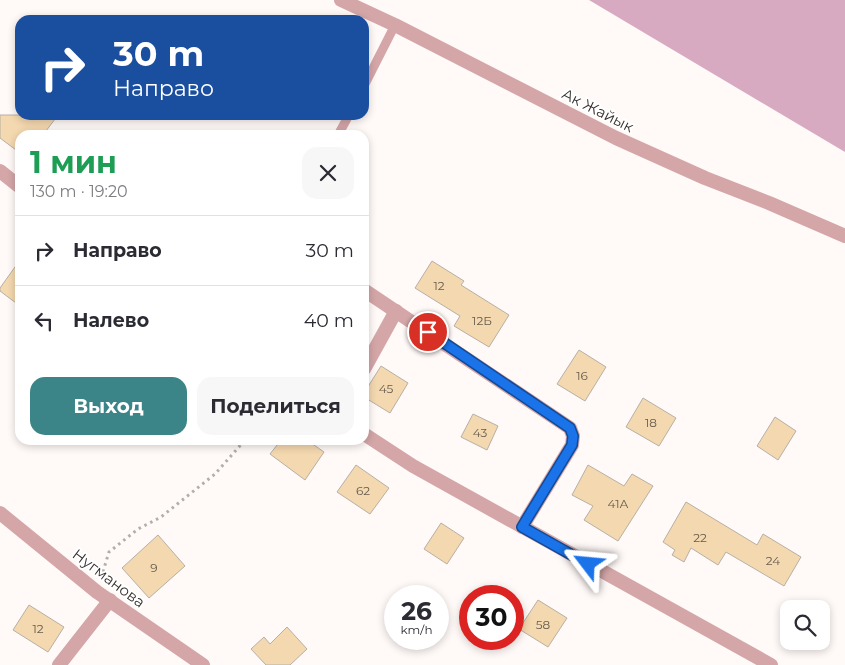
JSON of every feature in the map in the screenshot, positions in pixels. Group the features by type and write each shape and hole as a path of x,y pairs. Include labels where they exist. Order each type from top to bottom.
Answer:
{"street":[{"name":"Ак Жайык","path":"341,0 395,24 616,138 705,178 845,236"},
{"path":"0,171 15,183"},
{"path":"369,293 570,428 573,436 572,445 522,527"},
{"path":"369,360 396,311"},
{"path":"369,437 412,466 771,665"},
{"name":"Нугманова","path":"0,513 97,592 203,665"},
{"path":"59,665 110,600"}],"lane":[{"path":"369,76 395,24"}],"path":[{"path":"97,592 109,552 138,529 161,517 215,474 241,445"}],"shaded area":[{"path":"589,0 845,0 845,152"}],"building":[{"path":"0,115 15,115 15,120 54,120 47,130 15,130 15,149 0,138"},
{"path":"432,261 464,281 461,285 509,315 489,347 454,326 460,316 415,288"},
{"path":"15,267 15,302 0,291 0,288"},
{"path":"579,350 606,367 585,401 557,384"},
{"path":"381,366 408,383 390,413 369,400 369,385"},
{"path":"643,398 676,418 659,446 626,427"},
{"path":"473,414 498,426 487,450 461,437"},
{"path":"775,417 796,431 778,460 757,446"},
{"path":"277,445 314,445 324,452 305,480 270,454"},
{"path":"356,465 389,488 370,514 337,492"},
{"path":"588,465 624,486 632,474 653,486 618,541 584,520 593,506 572,495"},
{"path":"686,502 757,545 763,534 801,557 784,586 726,552 718,565 691,548 684,562 672,555 675,550 663,542"},
{"path":"441,523 464,538 447,564 424,549"},
{"path":"158,535 185,566 149,598 122,568"},
{"path":"538,600 567,618 548,647 524,632 524,621"},
{"path":"29,605 64,627 48,652 13,630"},
{"path":"287,627 307,649 290,665 266,665 251,649 264,637 270,644"}],"route":[{"path":"428,332 570,428 573,436 572,445 522,527 588,564"}]}
